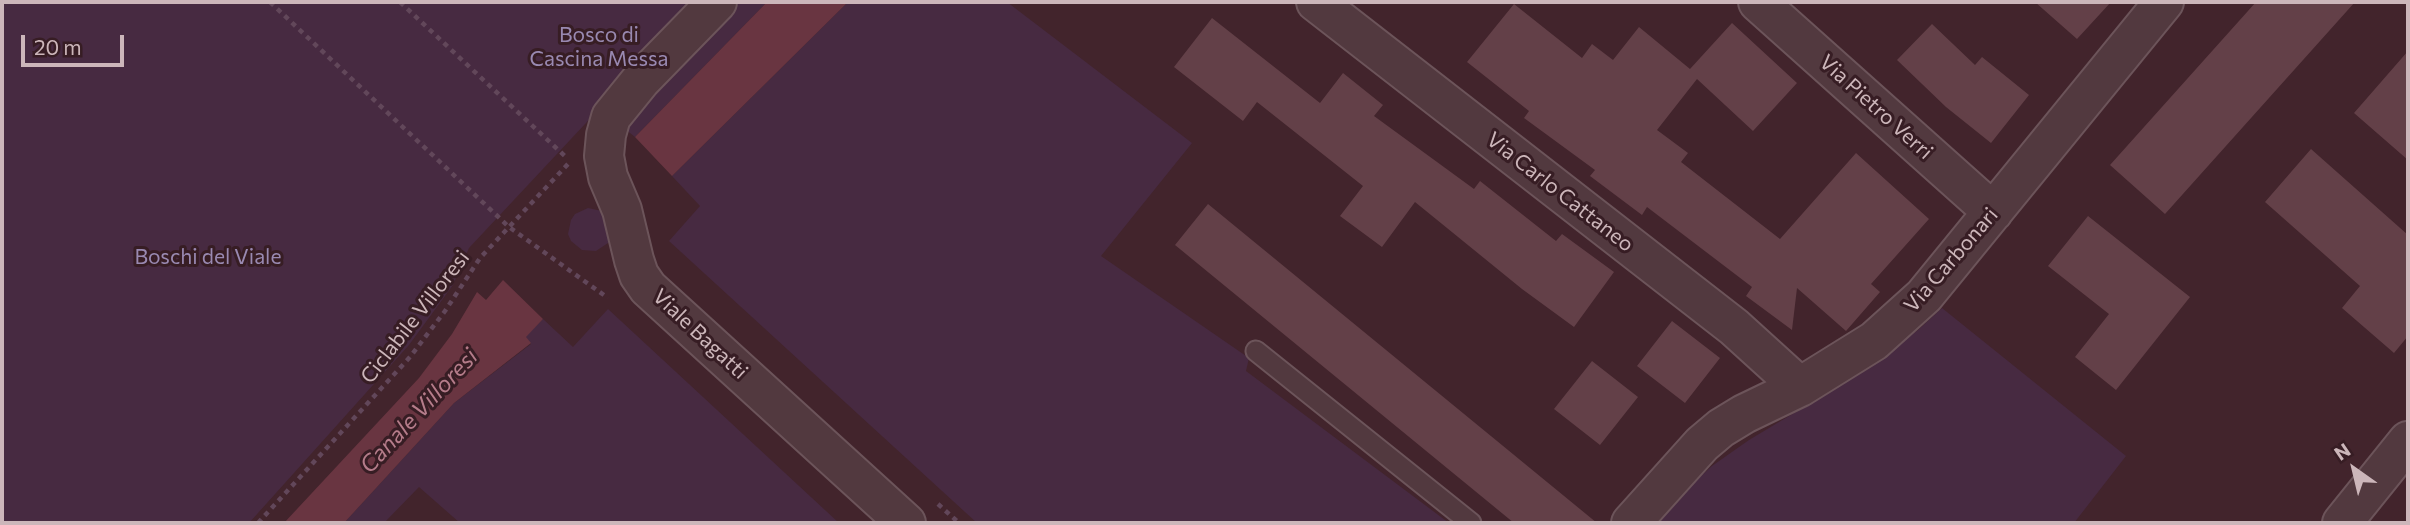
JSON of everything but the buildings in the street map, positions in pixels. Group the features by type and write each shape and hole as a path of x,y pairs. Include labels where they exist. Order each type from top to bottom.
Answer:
{"street":[{"name":"Viale Bagatti","path":"717,2 641,79 611,117 604,156 639,275 648,288 906,523"},
{"name":"Via Carlo Cattaneo","path":"1316,2 1734,327 1800,387"},
{"name":"Via Pietro Verri","path":"1758,2 1993,212"},
{"name":"Via Carbonari","path":"1631,523 1702,444 1721,428 1800,387 1874,341 1924,296 2164,2"},
{"path":"2343,523 2408,441"}],"lane":[{"path":"1256,351 1471,523"}],"path":[{"path":"270,2 509,227 614,302"},
{"path":"400,2 559,151"},
{"name":"Ciclabile Villoresi","path":"258,523 410,357 480,258 570,161"}],"green space":[{"name":"Boschi del Viale","path":"2,2 706,2 600,108 469,248 453,285 409,345 249,523 2,523"},
{"path":"732,2 767,2 635,137 625,129"},
{"path":"848,2 1007,2 1192,143 1101,256 1249,358 1246,371 1449,523 977,523 669,241 700,206 672,176"},
{"path":"588,208 602,211 611,236 608,243 596,251 582,250 571,241 568,234 575,214"},
{"path":"1942,308 2126,456 2074,523 1654,523 1712,466 1749,440 1854,377 1918,330"},
{"path":"608,309 839,523 460,523 419,487 384,523 344,523 454,403 531,344 525,337 543,319 573,347"}],"water":[{"path":"767,2 848,2 672,176 635,137"},
{"name":"Canale Villoresi","path":"503,280 543,319 526,337 531,343 454,403 344,523 284,523 419,378 452,334 477,292 486,300"}],"park label":[{"name":"Bosco di Cascina Messa","path":"599,47"}]}
